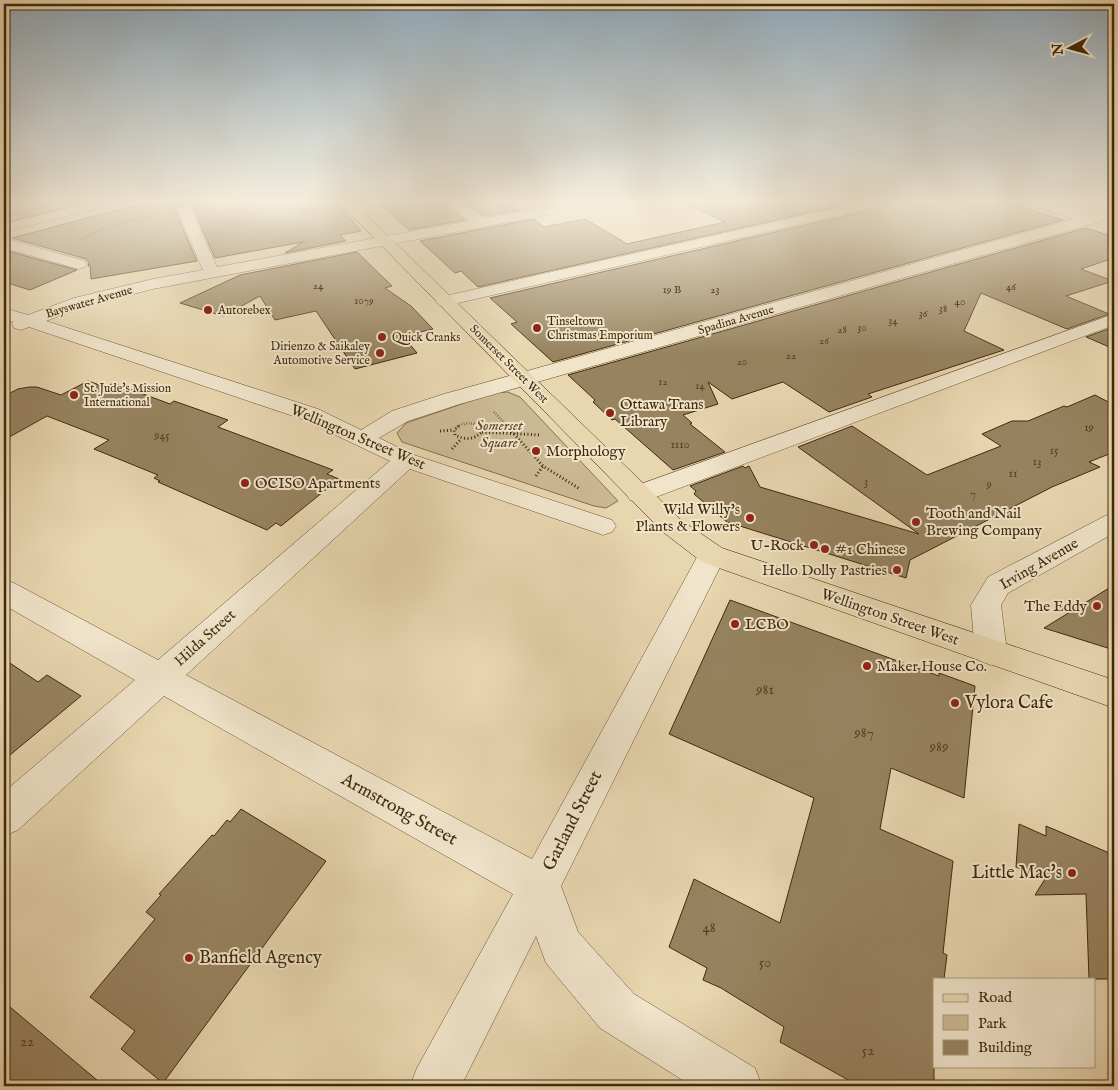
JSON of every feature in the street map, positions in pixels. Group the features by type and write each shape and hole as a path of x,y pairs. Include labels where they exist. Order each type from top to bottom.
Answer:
{"main road":[{"name":"Somerset Street West","path":"396,253 672,526"},
{"name":"Wellington Street West","path":"672,526 712,555 1114,694"}],"street":[{"path":"38,253 79,264"},
{"path":"203,253 212,273"},
{"name":"Bayswater Avenue","path":"4,332 61,308 111,294 320,253"},
{"path":"445,302 658,253"},
{"name":"Spadina Avenue","path":"362,439 405,415 452,399 525,380 970,253"},
{"name":"Wellington Street West","path":"4,313 310,414 406,460 603,526"},
{"path":"639,494 1114,319"},
{"name":"Hilda Street","path":"4,817 406,460"},
{"name":"Irving Avenue","path":"991,652 986,605 998,585 1114,522"},
{"name":"Garland Street","path":"435,1086 712,555"},
{"name":"Armstrong Street","path":"4,591 540,886"},
{"path":"540,886 562,948 617,1011 738,1086"}],"path":[{"path":"490,408 516,434 542,466 583,490"},
{"path":"482,432 481,427 466,423 454,430 455,435 470,439 482,432 546,436"}],"green space":[{"name":"Somerset Square","path":"508,392 520,397 618,501 606,508 594,506 402,442 397,433 406,423 494,393"}],"building":[{"path":"4,253 14,253 77,270 30,290 4,282"},
{"path":"64,253 193,253 197,261 91,279 90,265 88,266 89,263 86,259"},
{"path":"213,253 243,253 215,258"},
{"path":"358,253 392,286 385,288 411,306 433,329 403,336 417,353 355,369 316,311 275,320 260,296 223,316 180,303 240,275"},
{"path":"433,253 630,253 478,287 461,271 455,273"},
{"path":"685,253 945,253 553,362 511,324 517,322 490,298"},
{"path":"998,253 1114,253 1114,258 1081,269 1113,281 1066,296 1109,314 1067,329 981,293 964,331 1004,350 868,394 872,397 829,412 783,382 732,399 708,382 718,404 683,415 692,423 690,424 725,452 673,470 615,419 612,420 593,402 595,400 568,375"},
{"path":"1114,327 1114,349 1086,337"},
{"path":"88,381 105,387 114,383 170,404 174,401 228,420 218,427 333,470 327,474 339,479 281,526 276,523 267,530 158,482 160,481 154,478 158,475 94,449 109,440 47,416 4,440 4,396 18,389 29,387 37,387 61,395"},
{"path":"1095,395 1114,405 1114,452 1089,462 1100,467 1052,487 910,560 906,578 727,522 694,494 696,491 690,486 743,466 745,468 749,466 760,487 919,534 798,447 852,426 927,475 1001,446 982,434 1012,421 1028,421"},
{"name":"The Eddy","path":"1114,585 1114,650 1044,628"},
{"path":"730,600 939,676 939,673 975,686 964,798 891,768 880,829 953,861 943,953 947,955 944,978 933,978 934,1086 859,1086 780,1042 784,1027 721,988 703,980 707,968 669,947 694,879 780,923 814,798 669,734"},
{"path":"4,659 38,682 47,675 81,696 4,760"},
{"name":"Banfield Agency","path":"241,809 326,861 163,1083 121,1049 135,1031 90,997 155,919 146,912 161,895 159,894 212,835 214,836 227,820 230,822"},
{"name":"Little Mac's","path":"1019,824 1046,836 1046,826 1114,855 1114,979 1089,978 1086,894 1035,895 1045,879 1016,867"},
{"path":"4,1002 104,1086 4,1086"}],"place":[{"name":"Autorebex","path":"208,310"},
{"name":"Tinseltown Christmas Emporium","path":"537,328"},
{"name":"Quick Cranks","path":"382,337"},
{"name":"Dirienzo & Saikaley Automotive Service","path":"380,353"},
{"name":"St. Jude's Mission International","path":"74,395"},
{"name":"Ottawa Trans Library","path":"610,413"},
{"name":"Morphology","path":"536,451"},
{"name":"OCISO Apartments","path":"245,483"},
{"name":"Wild Willy's Plants & Flowers","path":"750,518"},
{"name":"Tooth and Nail Brewing Company","path":"916,522"},
{"name":"U-Rock","path":"814,545"},
{"name":"#1 Chinese","path":"825,549"},
{"name":"Hello Dolly Pastries","path":"897,570"},
{"name":"The Eddy","path":"1097,606"},
{"name":"LCBO","path":"735,624"},
{"name":"Maker House Co.","path":"867,666"},
{"name":"Vylora Cafe","path":"955,703"},
{"name":"Little Mac's","path":"1072,873"},
{"name":"Banfield Agency","path":"189,958"}]}
